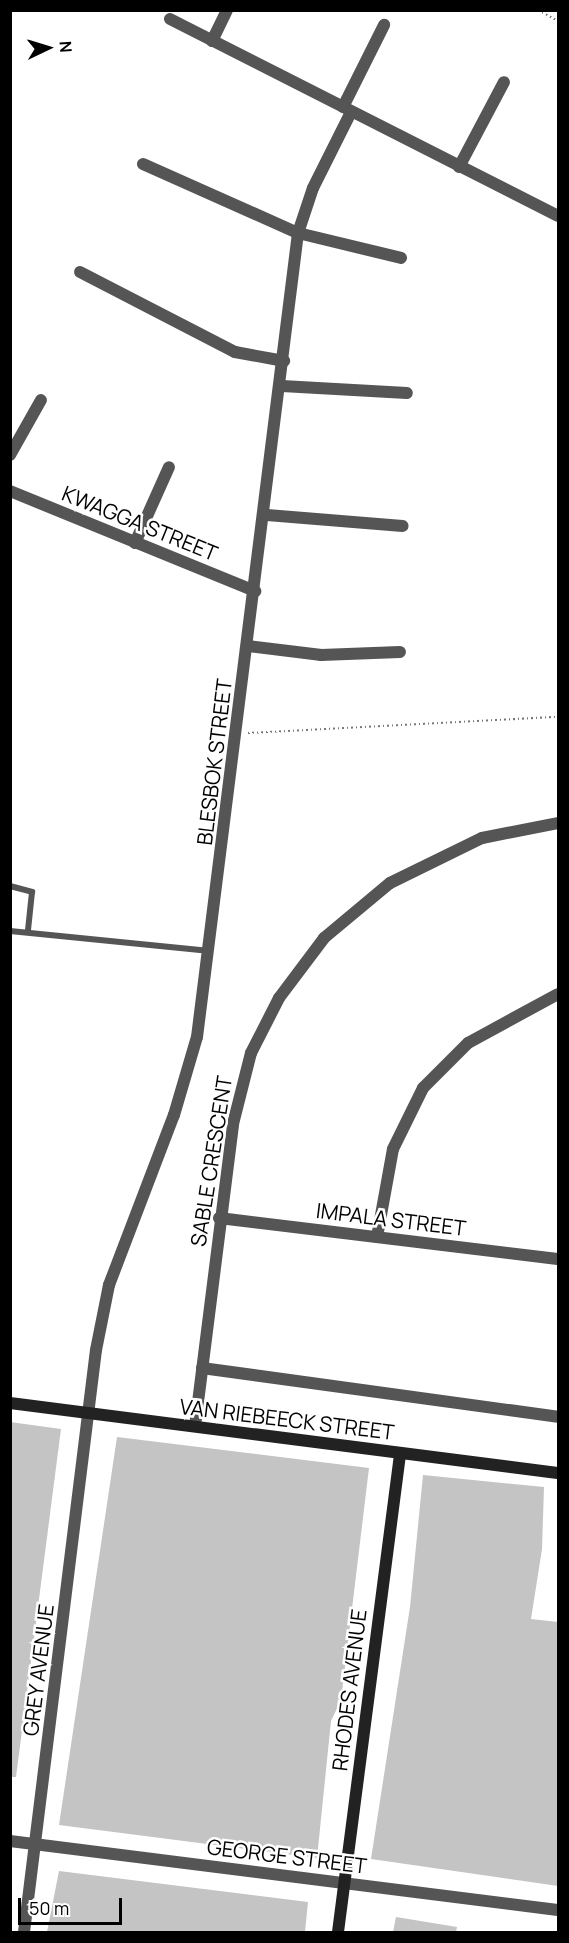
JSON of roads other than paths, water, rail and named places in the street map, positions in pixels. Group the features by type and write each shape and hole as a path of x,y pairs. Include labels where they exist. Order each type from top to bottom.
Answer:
{"street":[{"path":"212,41 227,10"},
{"path":"170,20 558,216"},
{"name":"BLESBOK STREET","path":"88,1413 109,1285 194,1055 211,951 236,733 267,515 298,233 313,188 384,25"},
{"path":"459,167 504,82"},
{"path":"143,164 298,233 402,258"},
{"path":"80,273 235,352 284,361"},
{"path":"282,386 407,393"},
{"path":"10,454 41,400"},
{"path":"135,543 169,467"},
{"name":"KWAGGA STREET","path":"10,491 255,591"},
{"path":"267,515 403,526"},
{"path":"248,646 321,655 400,652"},
{"name":"SABLE CRESCENT","path":"195,1426 219,1218 233,1124 251,1053 279,998 315,948 363,902 417,867 494,835 558,823"},
{"path":"376,1237 393,1149 423,1088 468,1043 558,994"},
{"name":"IMPALA STREET","path":"219,1218 558,1258"},
{"name":"VAN RIEBEECK STREET","path":"202,1368 558,1417"},
{"name":"VAN RIEBEECK STREET","path":"10,1403 558,1473"},
{"name":"GREY AVENUE","path":"24,1932 88,1413"},
{"name":"RHODES AVENUE","path":"338,1932 400,1453"},
{"name":"GEORGE STREET","path":"10,1841 558,1910"}],"lane":[{"path":"10,886 32,892 28,932"},
{"path":"10,931 211,951"}]}
